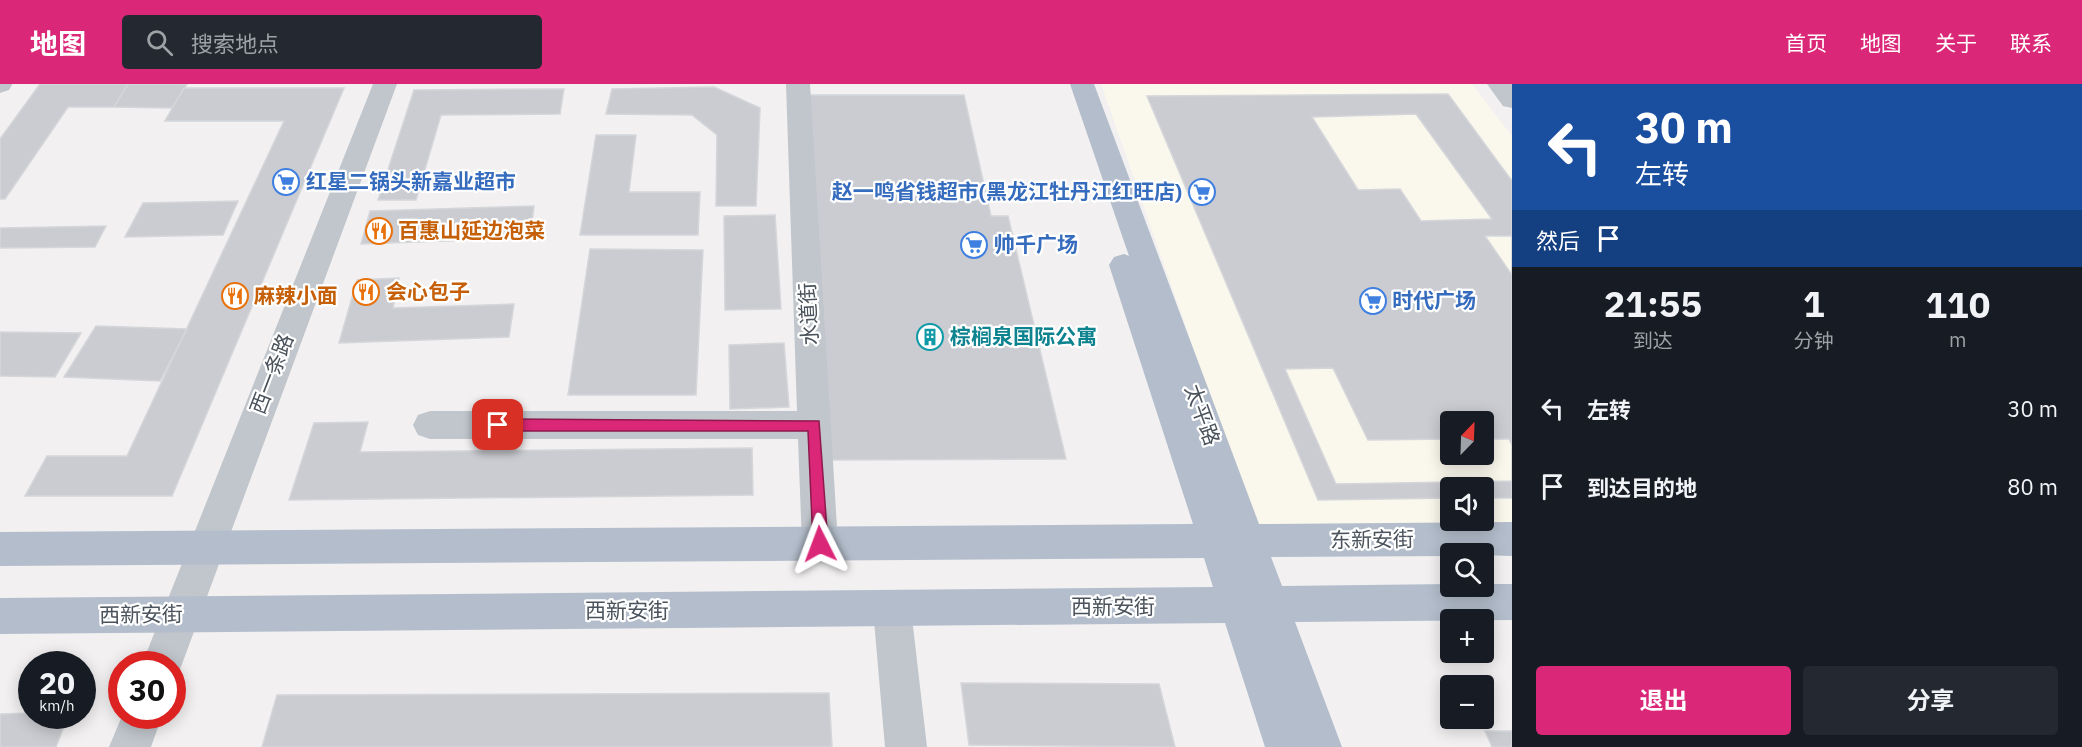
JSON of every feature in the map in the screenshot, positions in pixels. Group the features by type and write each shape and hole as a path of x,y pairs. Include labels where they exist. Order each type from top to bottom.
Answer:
{"main road":[{"name":"太平路","path":"1064,84 1254,605 1321,747"},
{"name":"太平路","path":"1082,84 1232,542"},
{"name":"东新安街","path":"1232,542 1512,538"},
{"path":"0,549 1232,542"},
{"path":"1254,605 1512,602"},
{"name":"太平路","path":"1254,605 1286,747"},
{"name":"西新安街","path":"0,616 1254,605"}],"street":[{"name":"西一条路","path":"167,651 385,84"},
{"name":"水道街","path":"798,84 820,544"},
{"path":"1499,84 1512,100"},
{"path":"430,425 814,425"},
{"path":"892,609 906,747"},
{"path":"130,747 137,729"}],"shaded area":[{"name":"时代广场","path":"1101,84 1472,84 1512,136 1512,524 1494,524 1494,477 1440,477 1440,525 1256,528"}],"building":[{"path":"40,84 128,84 114,107 68,107 5,199 0,199 0,139"},
{"path":"128,84 187,84 172,108 114,107"},
{"path":"714,87 760,108 756,206 716,206 717,135 692,115 606,114 612,89"},
{"path":"184,88 344,88 172,496 25,496 47,456 127,456 284,121 165,121"},
{"path":"564,89 560,114 441,115 416,200 378,200 414,90"},
{"name":"时代广场","path":"1448,94 1512,181 1512,498 1494,498 1494,477 1440,477 1440,498 1318,500 1147,96"},
{"name":"棕榈泉国际公寓","path":"807,95 964,95 991,216 1008,216 1066,459 830,460"},
{"path":"1416,114 1492,219 1421,221 1400,189 1358,190 1312,117"},
{"path":"596,135 636,135 629,192 700,192 698,235 580,235"},
{"path":"238,201 223,235 125,237 143,203"},
{"path":"534,206 530,238 361,244 370,211"},
{"path":"775,215 781,309 725,310 724,216"},
{"path":"106,226 95,247 0,248 0,228"},
{"path":"1485,236 1512,236 1512,275"},
{"path":"590,249 703,250 696,395 568,395"},
{"path":"399,278 393,308 514,304 509,337 339,343 357,280"},
{"path":"96,326 187,329 160,381 64,377"},
{"path":"0,332 81,333 55,377 0,376"},
{"path":"784,343 789,407 730,409 729,345"},
{"path":"1333,368 1368,440 1440,439 1440,465 1494,465 1494,439 1509,439 1512,445 1512,481 1494,481 1494,477 1440,477 1440,482 1336,484 1285,369"},
{"path":"368,422 360,452 752,448 753,495 289,500 314,423"},
{"path":"961,683 1159,684 1175,747 969,745"},
{"path":"829,693 832,747 262,747 277,695"},
{"path":"18,713 18,729 63,729 56,747 0,747 0,714"},
{"path":"1485,731 1512,731 1512,747 1492,747"}],"place":[{"name":"红星二锅头新嘉业超市","path":"286,182"},
{"name":"赵一鸣省钱超市(黑龙江牡丹江红旺店)","path":"1202,192"},
{"name":"百惠山延边泡菜","path":"379,231"},
{"name":"帅千广场","path":"974,245"},
{"name":"会心包子","path":"366,292"},
{"name":"麻辣小面","path":"235,296"},
{"name":"时代广场","path":"1373,301"},
{"name":"棕榈泉国际公寓","path":"930,337"}],"route":[{"path":"498,425 814,425 820,544"}]}
